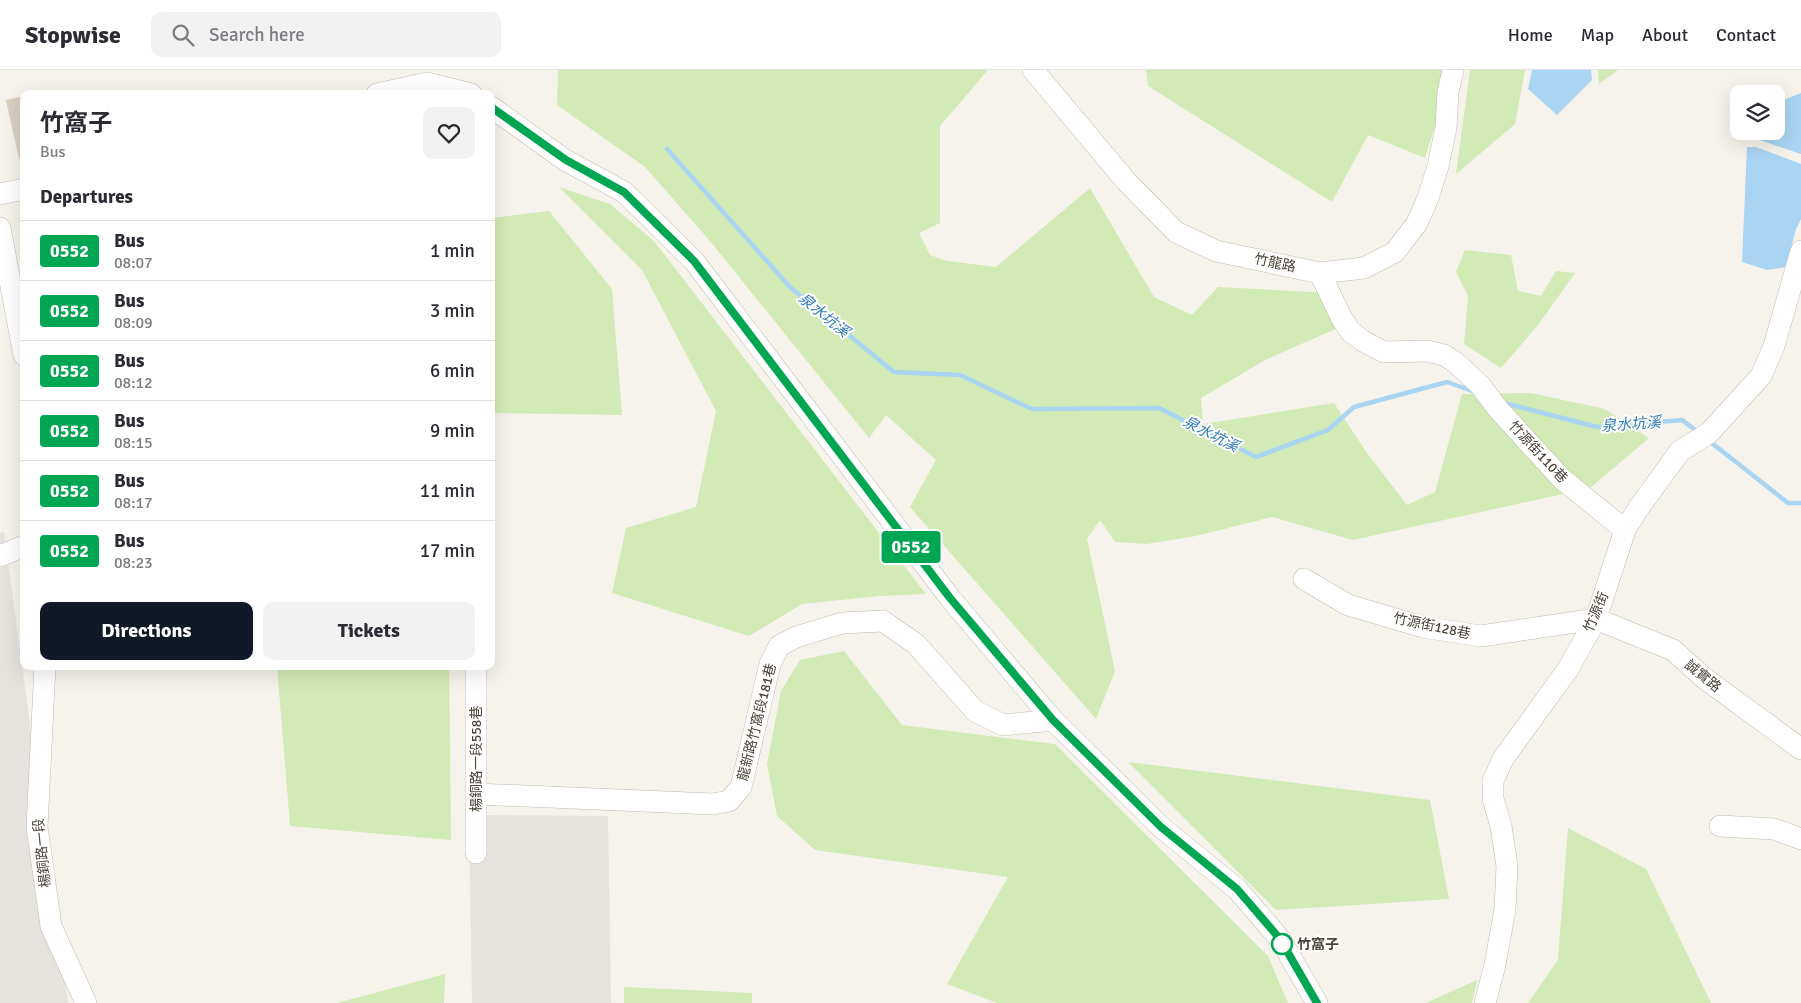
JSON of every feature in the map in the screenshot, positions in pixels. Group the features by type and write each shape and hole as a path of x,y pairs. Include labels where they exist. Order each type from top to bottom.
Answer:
{"street":[{"name":"竹龍路","path":"1033,70 1126,181 1176,232 1216,251 1320,273 1364,268 1395,252 1417,223 1428,198 1438,166 1446,128 1448,92 1454,70"},
{"path":"390,90 431,77 461,90"},
{"path":"495,110 566,160 624,192 694,261 950,598 1053,720 1161,827 1237,889 1280,939 1317,1003"},
{"path":"0,194 20,190"},
{"path":"0,228 20,334"},
{"name":"竹源街","path":"1484,1003 1495,965 1505,901 1507,866 1501,826 1493,799 1493,781 1502,760 1568,669 1596,619 1626,530 1638,508 1680,451 1702,437 1761,376 1774,346 1801,251"},
{"name":"竹源街110巷","path":"1320,273 1342,319 1363,341 1384,352 1427,352 1444,355 1455,362 1480,385 1498,410 1562,479 1626,530"},
{"path":"0,556 20,548"},
{"name":"竹源街128巷","path":"1304,579 1348,605 1424,627 1481,636 1596,619"},
{"name":"誠實路","path":"1596,619 1673,650 1704,678 1801,749"},
{"name":"龍新路竹窩段181巷","path":"476,794 713,804 729,801 741,787 770,664 779,646 796,637 842,623 883,621 916,644 975,711 1003,725 1053,720"},
{"name":"楊銅路一段","path":"45,670 37,827 51,926 86,1003"},
{"name":"楊銅路一段558巷","path":"476,670 476,853"},
{"path":"1720,826 1774,829 1801,838"}],"shaded area":[{"path":"4,532 20,650 20,670 23,670 68,1003 0,1003 0,533"},
{"path":"469,815 608,816 611,1003 472,1003"}],"green space":[{"path":"558,70 988,70 940,126 940,223 919,233 930,255 947,261 996,267 1090,188 1154,297 1192,315 1218,287 1331,293 1347,324 1265,360 1201,398 1203,424 1334,403 1367,453 1407,505 1435,492 1462,394 1531,393 1605,409 1649,438 1590,488 1353,540 1272,517 1196,536 1147,544 1115,542 1100,520 1087,539 1115,671 1096,719 910,507 936,460 886,415 869,438 710,241 645,167 557,105"},
{"path":"1146,70 1453,70 1425,158 1368,135 1332,202 1148,86"},
{"path":"1470,70 1525,70 1515,124 1456,174"},
{"path":"1598,70 1618,70 1599,84"},
{"path":"559,187 610,204 654,241 926,594 879,596 802,604 749,636 612,593 626,528 696,507 716,411 642,270"},
{"path":"549,211 612,289 622,415 495,413 495,218"},
{"path":"1465,250 1511,255 1518,291 1541,296 1556,271 1575,273 1538,325 1501,368 1464,344 1468,296 1456,272"},
{"path":"844,651 902,725 1055,744 1268,956 1288,1003 997,1003 947,984 1008,877 815,850 777,816 767,764 781,691 800,660"},
{"path":"277,670 449,670 451,840 290,826"},
{"path":"1128,762 1430,800 1449,899 1276,910"},
{"path":"1568,828 1646,869 1711,1003 1528,1003 1558,960"},
{"path":"445,974 444,1003 337,1003"},
{"path":"1477,980 1472,1003 1426,1003"},
{"path":"624,987 752,993 752,1003 624,1003"}],"water":[{"path":"1532,70 1591,70 1592,80 1557,115 1528,89"},
{"path":"1801,93 1801,154 1760,140 1785,140 1785,99"},
{"path":"1747,147 1756,147 1801,164 1801,219 1796,229 1786,267 1767,270 1742,262"}],"building":[{"path":"20,97 20,159 19,159 6,100"}],"waterway":[{"name":"泉水坑溪","path":"667,149 790,287 894,372 960,375 1032,409 1159,408 1256,457 1328,430 1354,407 1447,382 1475,392"},
{"name":"泉水坑溪","path":"1504,403 1597,427 1682,420 1698,432"},
{"name":"泉水坑溪","path":"1708,440 1788,503 1801,503"}],"bus line":[{"name":"0552","path":"495,110 566,160 624,192 694,261 950,598 1053,720 1161,827 1237,889 1280,939 1317,1003"}],"place":[{"name":"竹窩子","path":"1282,944"}]}
